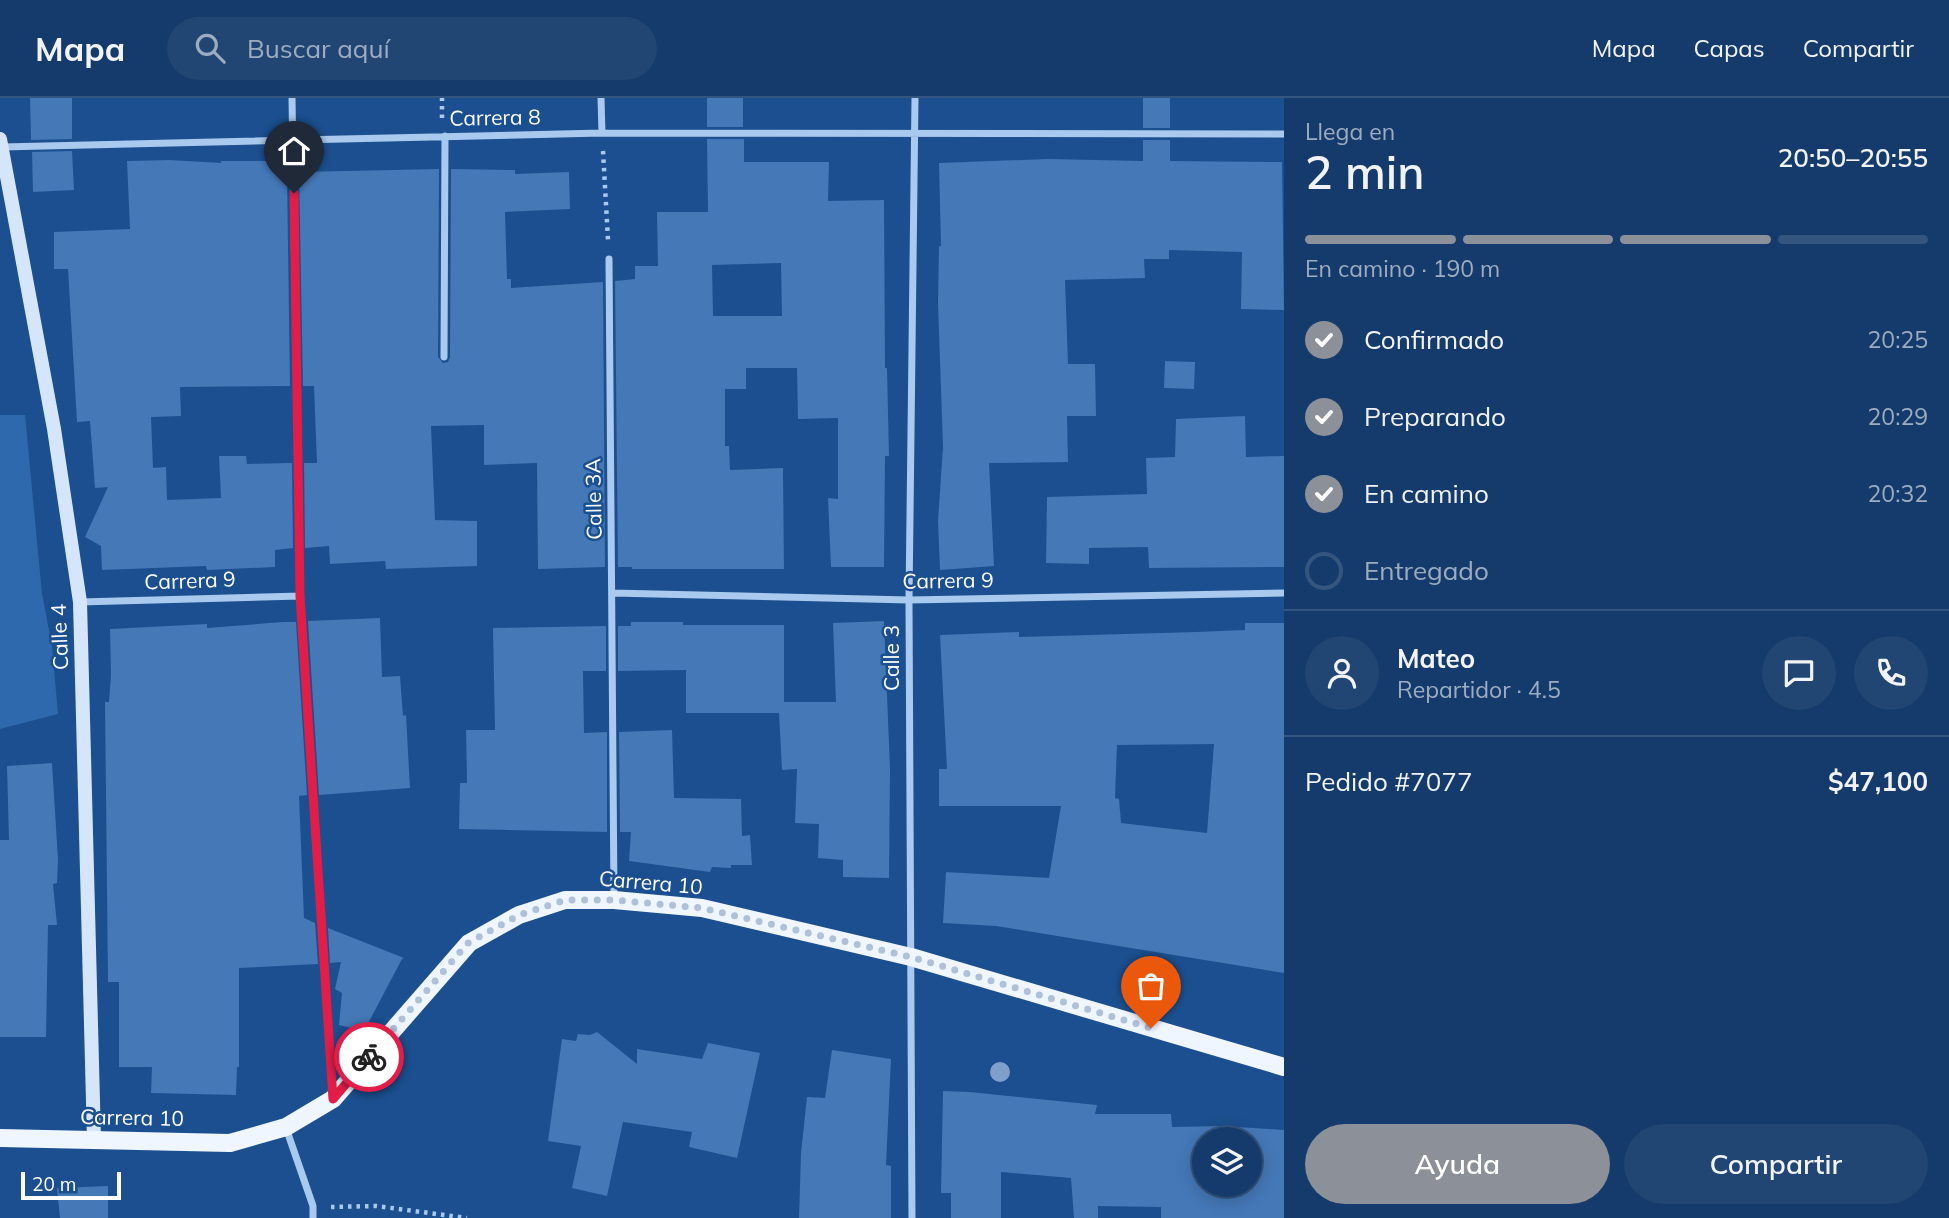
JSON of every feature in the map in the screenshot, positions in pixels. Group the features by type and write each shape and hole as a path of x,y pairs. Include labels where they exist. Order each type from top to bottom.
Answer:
{"main road":[{"name":"Calle 4","path":"1,143 54,429 80,602 94,1140"},
{"name":"Carrera 10","path":"0,1138 230,1143 286,1127 333,1099 468,943 519,915 565,900 614,900 702,908 911,957 1284,1067"}],"street":[{"path":"292,98 300,596 333,1099"},
{"path":"601,98 602,133"},
{"name":"Calle 3","path":"912,1218 909,600 915,98"},
{"name":"Carrera 8","path":"1,143 602,133 1284,134"},
{"path":"444,357 445,136"},
{"name":"Calle 3A","path":"609,259 614,900"},
{"name":"Carrera 9","path":"612,593 909,600 1284,593"},
{"name":"Carrera 9","path":"80,602 300,596"},
{"path":"286,1127 313,1206 313,1218"}],"path":[{"path":"602,133 609,259"},
{"path":"313,1206 376,1206 467,1218"}],"shaded area":[{"path":"0,415 25,415 42,594 52,646 58,714 0,729"}],"building":[{"path":"30,98 72,98 72,139 31,140"},
{"path":"707,98 743,98 743,127 707,127"},
{"path":"1143,98 1170,98 1170,128 1143,128"},
{"path":"707,139 744,139 744,162 829,162 828,201 884,200 885,368 889,456 885,456 884,567 831,567 828,498 838,499 838,418 798,419 797,368 746,368 746,389 725,389 725,446 729,446 730,470 783,468 784,569 618,567 615,281 635,279 635,266 658,266 657,212 708,212","holes":["781,263 782,316 713,316 712,265"]},
{"path":"1143,140 1170,140 1170,161 1282,162 1284,310 1241,309 1242,252 1169,250 1169,259 1144,259 1145,278 1065,280 1068,364 1095,364 1096,416 1067,416 1068,462 989,463 994,566 940,570 938,521 943,447 938,303 941,246 939,163 1048,159 1143,161"},
{"path":"72,151 74,190 33,192 32,152"},
{"path":"127,161 221,163 274,161 274,172 287,172 290,386 180,387 181,416 151,417 153,468 166,467 167,500 221,498 219,456 246,456 247,464 292,463 293,548 275,550 275,567 207,570 206,566 102,570 101,546 85,537 108,487 95,488 90,421 77,422 68,269 54,269 54,232 130,229"},
{"path":"439,169 438,357 443,363 448,362 450,357 451,169 515,170 515,174 569,172 570,209 505,212 507,279 511,279 511,288 603,282 605,567 538,569 537,463 484,465 484,425 431,426 435,520 477,521 477,566 386,569 385,561 330,564 329,546 305,548 304,463 317,463 314,386 303,386 299,172"},
{"path":"1165,361 1195,362 1194,389 1164,388"},
{"path":"1245,416 1246,457 1284,456 1284,567 1149,568 1148,547 1089,548 1089,564 1046,563 1047,497 1147,494 1146,458 1175,457 1176,419"},
{"path":"380,618 382,677 400,676 403,716 406,715 410,788 319,795 308,621"},
{"path":"884,621 890,768 889,878 843,877 843,860 818,858 819,824 795,823 797,769 782,770 779,713 686,713 686,670 618,671 618,626 631,626 631,622 784,625 784,702 836,702 833,623"},
{"path":"296,622 307,795 299,796 304,918 315,923 318,964 239,968 239,1067 236,1095 151,1093 152,1067 119,1067 119,982 108,982 105,702 109,702 111,675 110,629 207,624 207,628"},
{"path":"1245,623 1284,623 1284,973 996,926 943,923 946,872 1049,878 1061,806 939,806 939,769 947,769 940,635 1019,632 1019,637 1245,630","holes":["1214,744 1207,833 1121,823 1119,799 1115,798 1117,745"]},
{"path":"606,626 606,671 583,671 584,733 607,732 607,832 459,829 460,783 467,783 466,730 495,730 493,628"},
{"path":"672,730 674,798 741,799 742,836 750,835 752,865 712,867 710,872 629,861 631,832 620,832 619,732"},
{"path":"52,763 58,859 57,883 53,884 57,925 48,925 46,1037 0,1037 0,840 9,840 7,766"},
{"path":"328,928 404,958 364,1031 339,1025 342,993 335,989 341,962 330,963"},
{"path":"597,1032 637,1064 637,1049 702,1059 708,1043 760,1053 737,1158 689,1147 692,1132 623,1122 607,1196 572,1188 581,1146 548,1141 562,1039 576,1041 578,1034 590,1035"},
{"path":"832,1050 891,1059 886,1165 891,1166 891,1218 799,1218 801,1153 807,1097 825,1098"},
{"path":"943,1091 1097,1105 1095,1114 1171,1114 1172,1127 1222,1126 1238,1127 1192,1127 1192,1197 1262,1197 1262,1129 1284,1130 1284,1218 1161,1218 1161,1207 1098,1206 1098,1218 1074,1218 1071,1178 1001,1172 1001,1218 951,1218 951,1193 941,1193"},
{"path":"108,1186 108,1218 60,1218 57,1188"}],"way so far":[{"path":"369,1057 468,943 519,915 565,900 614,900 702,908 911,957 1151,1028"}],"route":[{"path":"294,193 300,596 333,1099 369,1057"}]}
